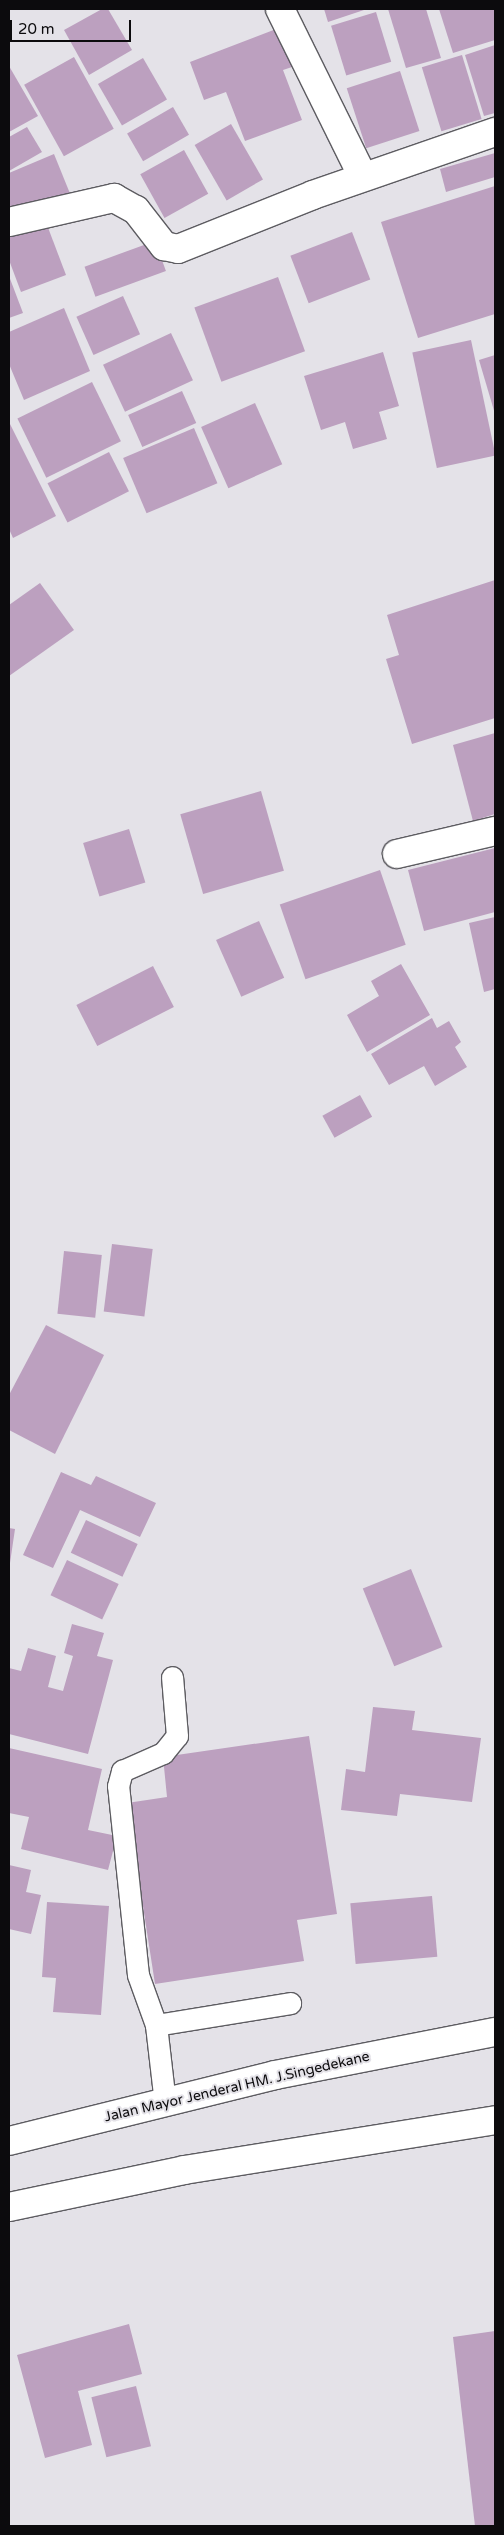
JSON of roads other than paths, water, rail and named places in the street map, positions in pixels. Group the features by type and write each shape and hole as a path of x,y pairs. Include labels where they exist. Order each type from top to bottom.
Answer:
{"main road":[{"path":"280,9 363,177"},
{"path":"9,222 114,198 136,210 164,246 178,249 363,177 495,132"},
{"path":"397,854 495,831"},
{"name":"Jalan Mayor Jenderal HM. J.Singedekane","path":"9,2141 275,2075 495,2032"},
{"path":"9,2207 184,2170 495,2120"}],"lane":[{"path":"165,2102 156,2025 138,1975 118,1786 122,1771 163,1753 177,1736 172,1677"},
{"path":"156,2025 290,2003"}]}
